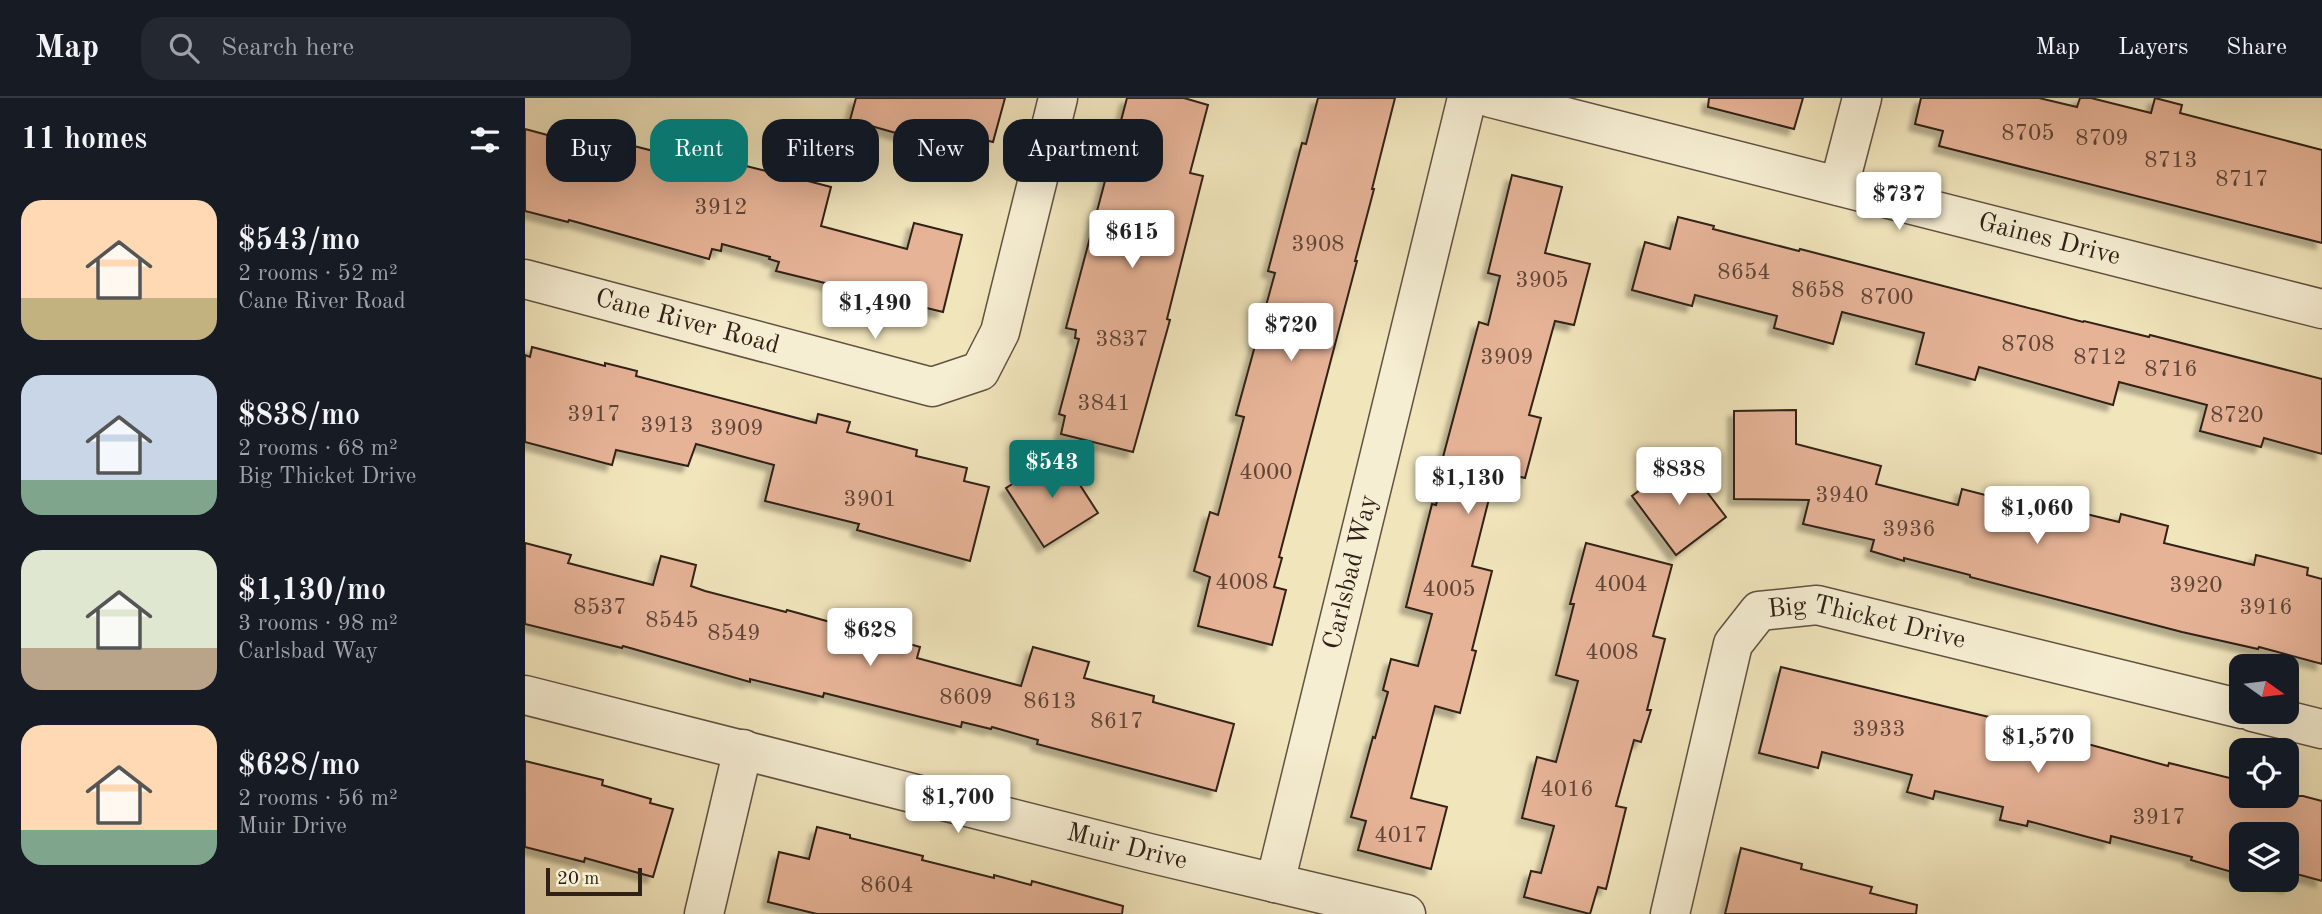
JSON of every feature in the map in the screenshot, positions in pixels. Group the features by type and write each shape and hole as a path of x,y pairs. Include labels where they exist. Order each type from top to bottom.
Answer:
{"street":[{"name":"Cane River Road","path":"525,279 932,387 980,371 1000,332 1058,98"},
{"name":"Carlsbad Way","path":"1275,883 1467,98"},
{"name":"Gaines Drive","path":"1491,98 2322,309"},
{"path":"1839,186 1861,98"},
{"name":"Big Thicket Drive","path":"1670,914 1733,644 1759,611 1817,605 2229,706"},
{"name":"Muir Drive","path":"525,695 1406,914"},
{"path":"2299,723 2322,729"},
{"path":"704,914 743,749"}],"building":[{"path":"856,98 1005,98 993,142 989,141 989,119 893,119 893,132 879,128 879,119 850,119"},
{"path":"1127,98 1184,98 1208,105 1190,173 1203,176 1167,319 1170,320 1133,452 1061,434 1065,416 1059,414 1079,339 1075,338 1076,330 1066,328 1105,182 1163,182 1163,119 1121,119"},
{"path":"1318,98 1395,98 1357,261 1279,557 1282,558 1274,587 1286,590 1272,645 1198,626 1210,577 1194,571 1210,512 1218,515 1244,417 1236,415 1275,273 1268,271 1302,143 1306,144"},
{"path":"1709,98 1803,98 1794,129 1708,107"},
{"path":"1921,98 2039,98 2077,107 2080,98 2091,98 2151,113 2155,98 2182,105 2180,113 2322,150 2322,243 1939,146 1943,131 1915,124"},
{"path":"525,129 546,135 546,182 636,182 636,147 650,150 650,182 748,182 748,166 762,170 762,182 812,182 831,187 821,226 907,249 914,223 962,235 943,312 776,271 779,262 769,259 770,257 722,244 721,251 712,249 709,259 569,220 568,222 525,211"},
{"path":"1512,175 1562,187 1545,253 1590,264 1574,325 1555,321 1529,415 1541,418 1525,478 1496,471 1472,566 1492,571 1472,650 1476,651 1460,713 1435,706 1411,798 1447,807 1431,869 1358,850 1366,821 1351,817 1388,692 1383,690 1391,659 1418,666 1432,614 1406,607 1432,504 1436,505 1448,458 1443,457 1479,322 1488,325 1500,276 1488,273"},
{"path":"1678,217 1799,251 1800,249 2083,322 2149,337 2150,335 2322,379 2322,454 2264,438 2261,447 2200,431 2207,405 2119,382 2113,405 1979,367 1975,380 1916,364 1924,333 1842,312 1833,344 1774,328 1777,316 1695,295 1692,306 1632,290 1645,242 1670,249"},
{"path":"532,347 605,366 605,363 637,371 636,376 816,423 818,414 850,422 847,432 917,450 916,456 967,468 964,481 989,487 970,561 857,530 859,524 765,501 774,465 696,444 688,466 616,450 612,465 525,442 525,355 530,357"},
{"path":"1796,410 1796,444 1881,466 1876,484 1958,505 1962,489 2032,507 2033,501 2119,522 2121,514 2168,526 2164,543 2254,565 2256,555 2308,568 2307,575 2322,579 2322,664 2299,658 2299,654 2285,654 2259,647 2258,649 2182,632 1871,551 1874,540 1803,524 1809,500 1734,499 1734,411"},
{"path":"1060,454 1098,513 1044,547 1006,488"},
{"path":"1682,459 1726,517 1676,555 1632,496"},
{"path":"525,543 571,555 568,563 653,585 661,556 696,565 691,586 920,647 917,658 1021,686 1033,647 1089,662 1084,678 1154,696 1153,702 1234,724 1216,791 1037,744 1038,740 992,727 991,729 962,722 961,727 824,693 823,697 750,679 750,682 623,646 622,648 525,624"},
{"path":"1586,543 1672,565 1653,636 1665,639 1647,710 1651,710 1641,742 1634,740 1616,806 1626,808 1606,889 1598,887 1590,914 1524,897 1531,871 1541,873 1554,826 1522,818 1537,757 1556,762 1578,681 1556,675"},
{"path":"1781,667 1989,717 2168,766 2169,763 2229,778 2229,808 2299,808 2299,796 2322,801 2322,881 2299,875 2299,822 2229,822 2229,871 2191,860 2192,857 2111,836 2110,843 2028,821 2027,826 2000,820 2003,807 1935,791 1933,799 1907,792 1912,775 1822,752 1818,768 1759,753"},
{"path":"525,761 603,780 602,785 651,799 650,803 673,809 653,877 585,858 584,862 525,847"},
{"path":"817,827 923,856 922,860 994,878 994,875 1031,885 1032,881 1123,906 1122,914 817,914 768,902 779,852 809,859"},
{"path":"1741,848 1802,864 1801,869 1872,887 1870,893 1917,905 1916,914 1725,914"}]}
